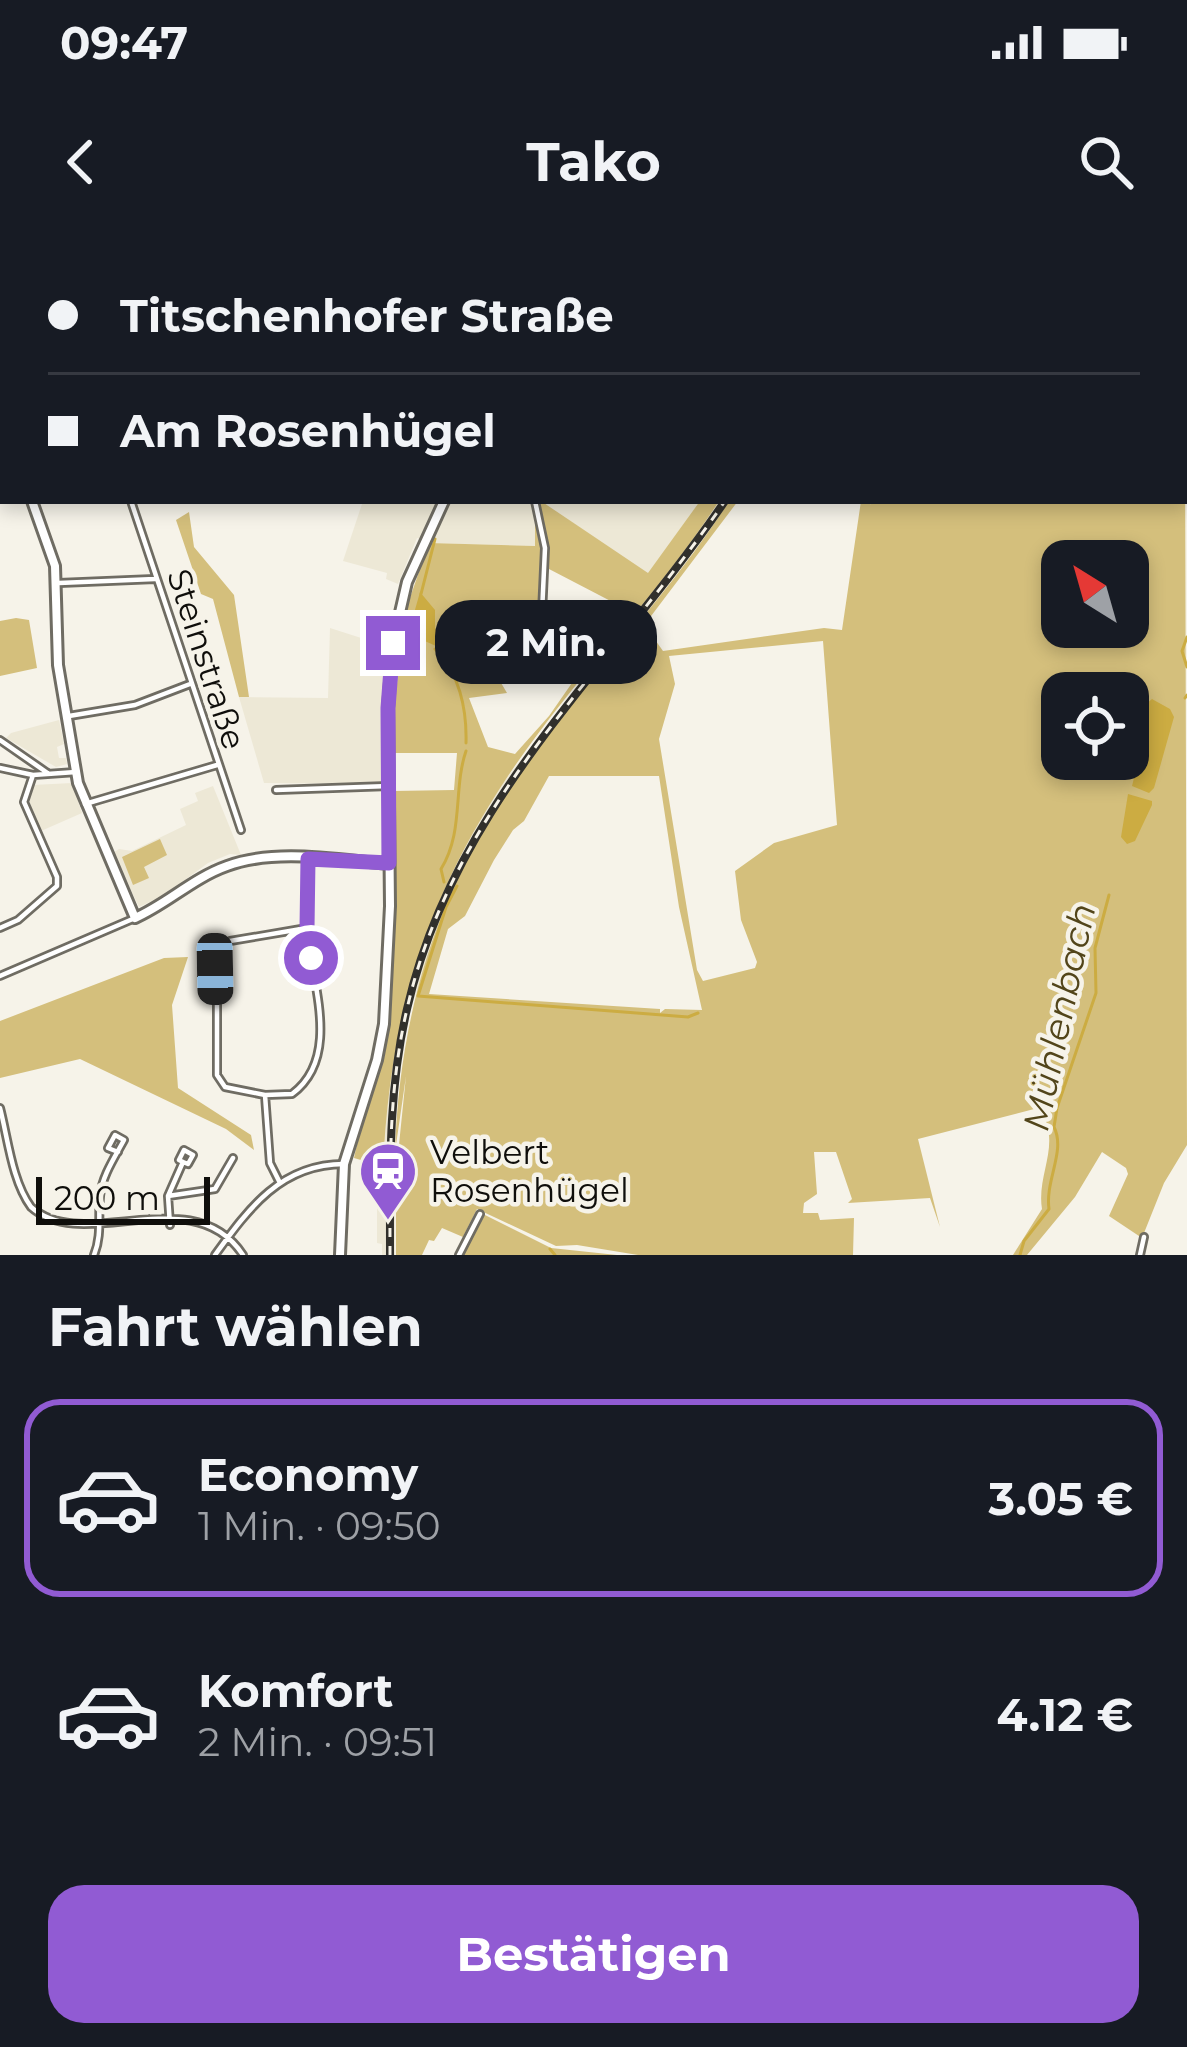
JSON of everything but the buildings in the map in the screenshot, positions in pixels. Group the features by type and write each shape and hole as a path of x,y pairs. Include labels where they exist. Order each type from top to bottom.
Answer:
{"street":[{"path":"33,504 58,583 58,664 76,772 135,919"},
{"name":"Steinstraße","path":"132,504 242,830"},
{"path":"340,1255 344,1164 381,1046 387,990 388,708 399,612 415,560 443,504"},
{"path":"537,504 545,548 542,613"},
{"path":"58,583 155,579"},
{"path":"66,716 135,705 190,685"},
{"path":"0,740 49,774"},
{"path":"85,804 217,765"},
{"path":"0,768 33,775 76,772"},
{"path":"0,928 57,886 24,802 33,775"},
{"path":"275,790 389,786"},
{"path":"307,928 230,940 217,952 217,1076 225,1087 284,1096 298,1090 316,1052 322,1026 307,928 308,859"},
{"path":"0,962 3,975 135,919 226,866 250,860 389,863"},
{"path":"266,1095 270,1163 279,1181"},
{"path":"0,1108 28,1203 55,1228"},
{"path":"104,1235 97,1225 101,1191 118,1153"},
{"path":"168,1196 215,1189 233,1158"},
{"path":"170,1226 168,1196 183,1162"},
{"path":"215,1255 279,1181 314,1166 344,1164"},
{"path":"460,1255 480,1214"},
{"path":"149,1229 199,1224 229,1236 243,1255"},
{"path":"82,1236 104,1235"},
{"path":"94,1255 104,1235"},
{"path":"1140,1255 1144,1237"}],"shaded area":[{"path":"362,504 540,504 536,546 429,543 417,538 398,584 386,579 387,573 343,561"},
{"path":"540,504 545,504 648,573 698,504 717,504 501,786 441,897 403,1012 385,1137 382,1205 377,1205 378,1165 354,1158 384,1058 390,1015 394,791 454,790 457,753 390,753 404,615 429,543 535,546 535,520","holes":["549,569 624,608 549,716 515,754 488,747 469,698 507,693 497,676 485,607 542,605"]},
{"path":"545,504 698,504 648,574"},
{"path":"717,504 727,504 546,735 469,852 409,1013 396,1102 395,1255 382,1255 382,1244 377,1243 377,1205 382,1204 382,1150 401,1011 426,928 462,848 500,787"},
{"path":"727,504 736,504 639,632 646,627 663,651 824,628 842,630 861,504 1185,504 1187,1145 1164,1183 1142,1238 1109,1216 1128,1174 1102,1152 1075,1197 1027,1255 1013,1255 1042,1209 1049,1133 1038,1108 918,1139 940,1227 930,1198 848,1203 852,1199 836,1152 814,1152 817,1194 804,1203 803,1213 818,1213 820,1220 854,1218 853,1255 638,1255 556,1246 477,1209 463,1237 442,1228 422,1255 396,1255 396,1174 406,1076 395,1152 399,1093 420,982 458,878 514,779","holes":["823,641 837,825 774,843 735,871 741,920 757,962 755,968 703,981 697,970 659,739 675,684 669,656","549,776 659,776 679,907 702,1010 665,1009 660,1013 660,1009 429,994 448,929 465,916 494,860 524,821"]},
{"path":"189,512 194,547 234,595 249,697 239,697 213,599 201,594 176,520"},
{"path":"420,592 435,610 435,628 445,650 418,638 411,624"},
{"path":"29,620 37,668 0,676 0,621"},
{"path":"330,628 383,645 389,682 387,784 264,783 239,697 328,698"},
{"path":"1149,702 1170,709 1174,717 1149,793 1132,786 1134,780 1149,780"},
{"path":"59,720 64,744 57,747 59,758 66,758 67,764 56,767 6,738 11,733"},
{"path":"72,783 82,813 41,831 29,801 33,785"},
{"path":"213,786 241,855 208,863 163,896 139,907 113,853 132,851 186,825 180,809 198,801 195,793"},
{"path":"1128,794 1152,801 1152,805 1135,841 1127,844 1121,837"},
{"path":"160,839 167,855 144,867 149,878 133,885 122,857"},
{"path":"188,957 172,1005 178,1088 251,1135 254,1150 226,1129 80,1059 0,1078 0,1021 164,958"},
{"path":"485,1215 551,1248 617,1255 462,1255"}],"waterway":[{"path":"944,240 973,240"},
{"path":"421,594 435,539"},
{"name":"Mühlenbach","path":"1187,637 1182,651 1187,667"},
{"path":"435,649 460,692 466,743"},
{"path":"444,882 441,869 453,840 466,751"},
{"path":"457,886 418,996 688,1017 698,1013"},
{"name":"Mühlenbach","path":"1020,1255 1024,1241 1049,1209 1058,1146 1057,1108 1096,993 1095,948 1109,895"},
{"path":"550,1249 555,1255"}],"railway":[{"path":"390,1255 396,1070 407,1009 429,935 460,866 540,740 723,504"}],"place":[{"name":"Velbert Rosenhügel","path":"388,1222"}],"route":[{"path":"311,958 308,859 389,863 388,708 393,643"}]}
